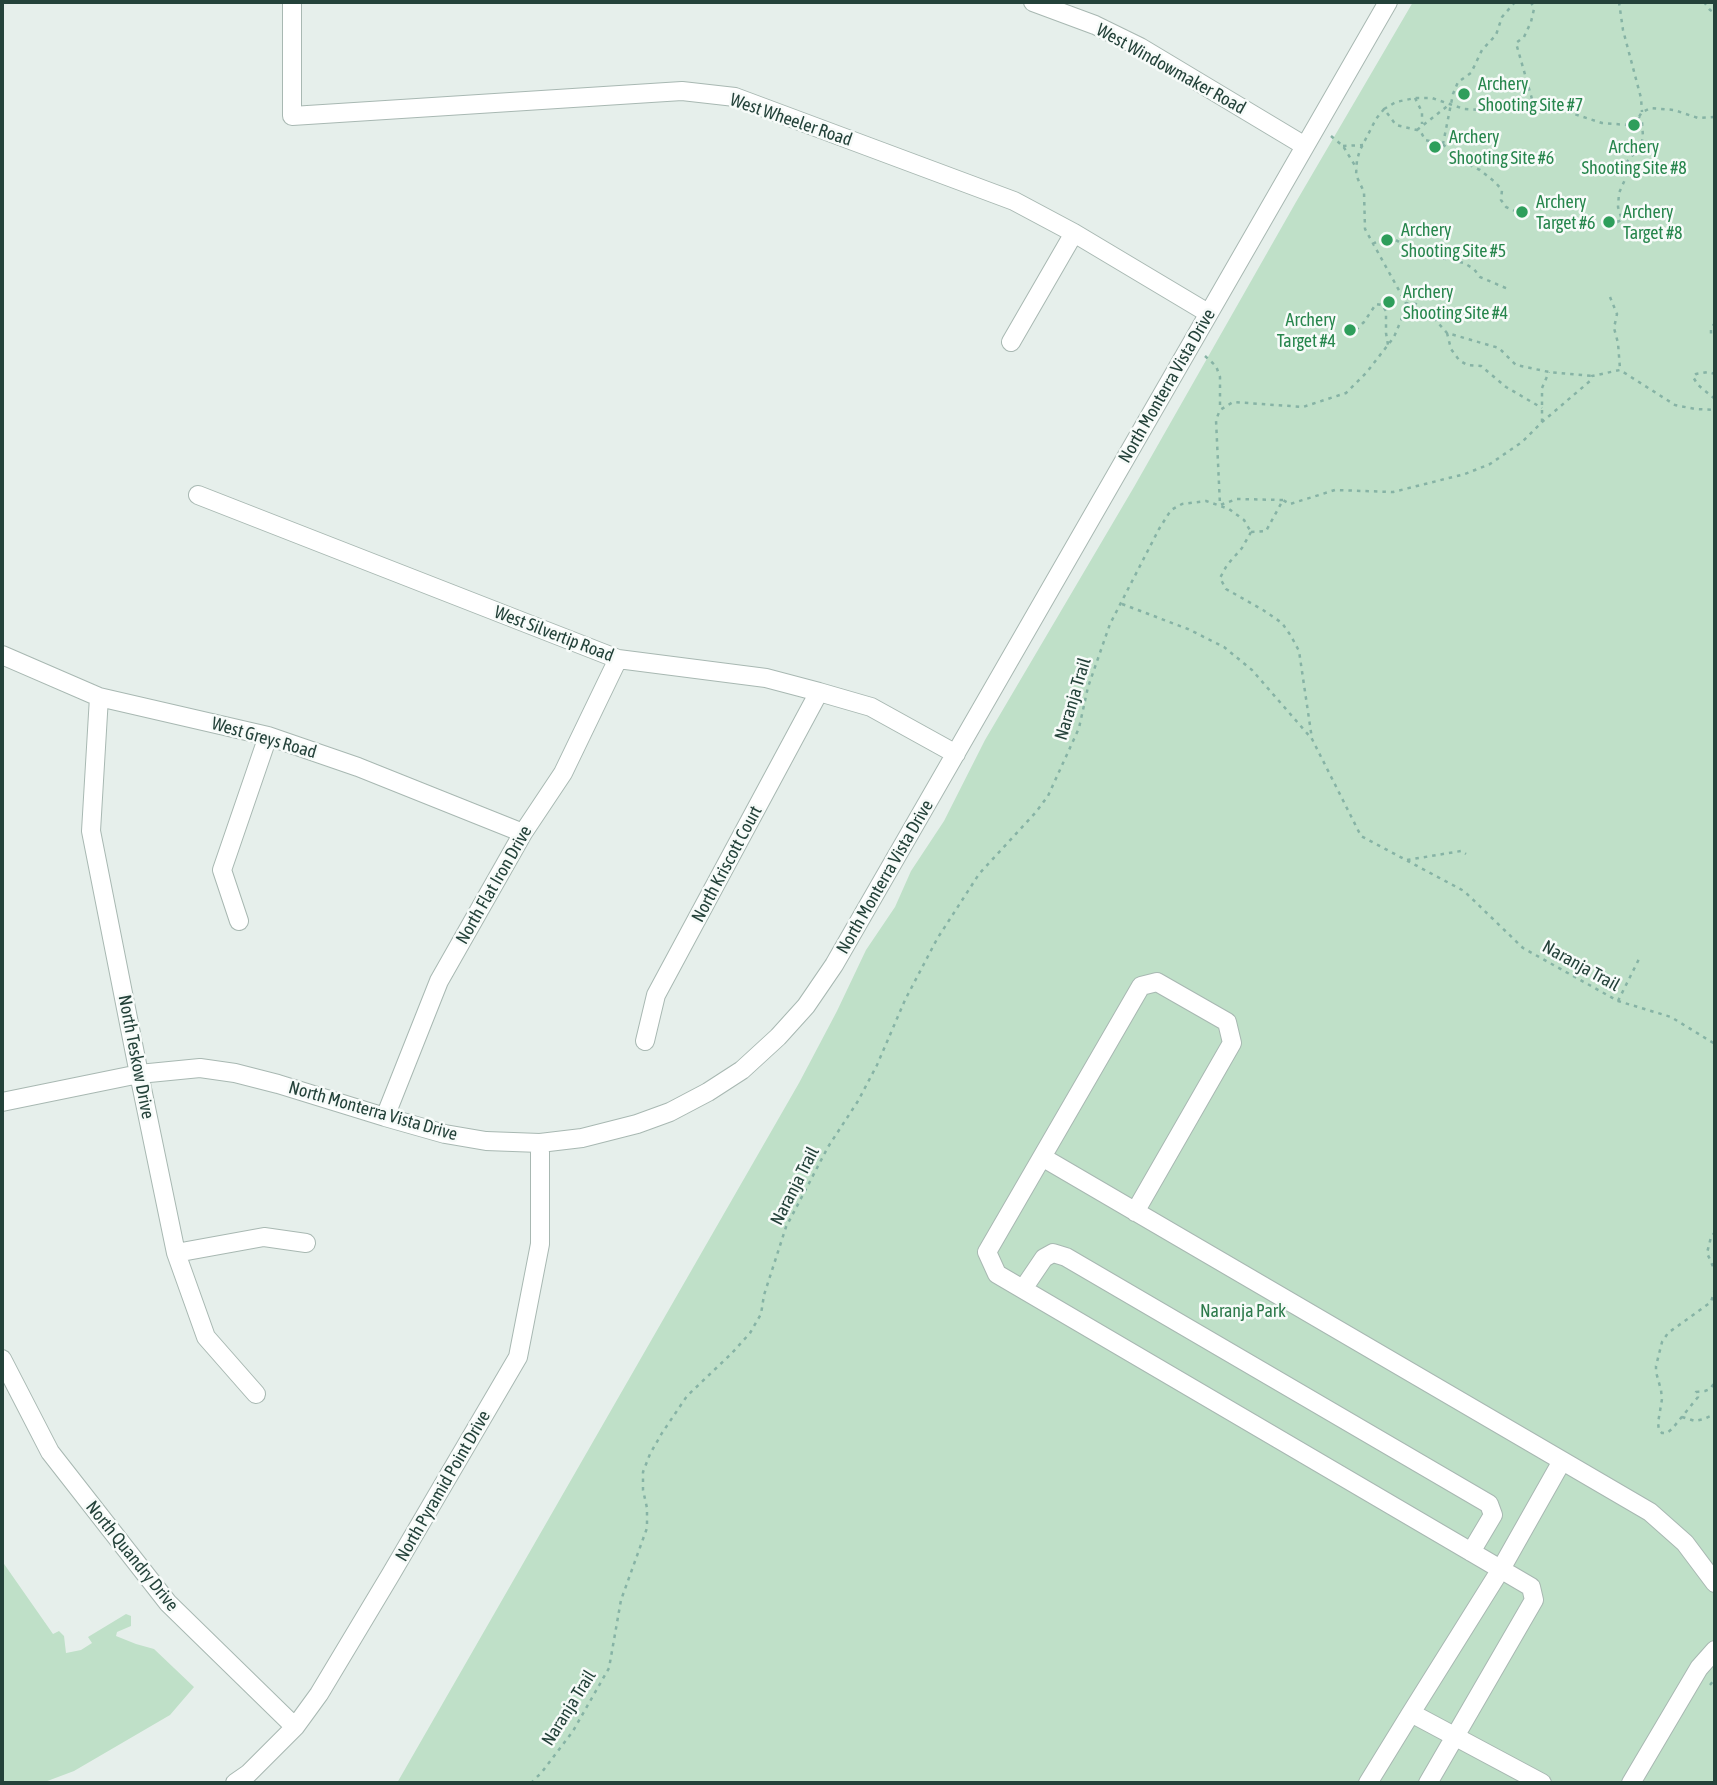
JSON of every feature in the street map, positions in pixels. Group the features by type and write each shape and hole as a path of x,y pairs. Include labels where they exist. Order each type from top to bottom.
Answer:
{"street":[{"name":"West Wheeler Road","path":"292,2 292,116 682,91 735,97 1014,201 1074,233 1208,313"},
{"name":"West Windowmaker Road","path":"1033,2 1096,25 1140,47 1305,146"},
{"name":"North Monterra Vista Drive","path":"2,1102 139,1074 200,1068 235,1073 278,1084 445,1134 540,1143 582,1138 637,1124 670,1112 708,1092 741,1070 779,1037 806,1006 834,965 1388,2"},
{"path":"1011,342 1074,233"},
{"name":"West Silvertip Road","path":"198,495 618,659 766,678 819,692 871,707 956,754"},
{"name":"West Greys Road","path":"2,655 99,697 268,736 358,767 523,833"},
{"name":"North Flat Iron Drive","path":"384,1117 439,981 523,833 563,773 618,659"},
{"name":"North Kriscott Court","path":"645,1041 656,995 819,692"},
{"name":"North Teskow Drive","path":"99,697 91,831 176,1253 206,1337 256,1394"},
{"path":"239,921 222,870 268,736"},
{"path":"1135,1212 1232,1043 1227,1022 1157,982 1141,986 987,1252 997,1274 1531,1587 1534,1600 1428,1783"},
{"name":"North Pyramid Point Drive","path":"235,1783 248,1774 295,1727 319,1694 518,1357 540,1244 540,1143"},
{"path":"1042,1157 1650,1512 1685,1543 1715,1583"},
{"path":"176,1253 264,1237 306,1243"},
{"path":"1023,1289 1044,1258 1053,1253 1066,1257 1477,1496 1489,1504 1493,1515 1471,1552"},
{"name":"North Quandry Drive","path":"2,1359 50,1452 168,1603 295,1727"},
{"path":"1368,1783 1500,1569 1562,1461"},
{"path":"1631,1783 1699,1668 1715,1650"},
{"path":"1411,1713 1542,1783"}],"path":[{"path":"1443,144 1458,82 1471,72 1482,50 1496,35 1502,17 1515,2"},
{"path":"1531,2 1534,9 1531,22 1524,37 1516,43 1532,99 1541,107"},
{"path":"1220,410 1233,402 1303,407 1346,393 1367,372 1394,337 1406,303 1365,229 1364,192 1356,175 1357,159 1384,109 1396,102 1415,97 1432,98 1464,109 1479,110 1499,102 1516,101 1602,122 1628,125 1639,117 1642,112 1641,98 1623,30 1619,2"},
{"path":"1703,2 1715,13"},
{"path":"1415,97 1422,112 1422,126"},
{"path":"1417,130 1451,103"},
{"path":"1642,112 1651,108 1674,110 1698,118 1715,115"},
{"path":"1384,109 1396,125 1421,132 1425,140 1443,144 1463,162 1480,170 1502,190 1501,200 1506,207 1515,211"},
{"path":"1617,222 1622,220 1618,207 1619,193 1627,175 1622,168 1641,145 1643,137 1639,117"},
{"path":"1331,136 1343,145 1357,169"},
{"path":"1343,145 1363,145"},
{"path":"1373,243 1384,237 1394,239 1416,252 1464,263 1480,277 1508,289"},
{"path":"1610,297 1617,314 1614,328 1620,370"},
{"path":"1406,303 1416,304 1432,316 1447,333 1451,349 1459,360 1467,365 1481,366 1506,387 1542,408"},
{"path":"1356,330 1376,304 1382,305 1386,311 1388,345"},
{"path":"1715,323 1711,334 1715,338"},
{"path":"1447,333 1499,348 1516,365 1549,372 1592,376 1620,370 1675,405 1715,410"},
{"path":"1205,356 1216,366 1220,377 1220,410 1216,421 1220,505 1244,520 1251,532"},
{"path":"1542,422 1542,388 1549,372"},
{"path":"1715,374 1708,372 1693,377 1698,385 1715,399"},
{"name":"Naranja Trail","path":"531,1783 573,1731 609,1668 621,1600 647,1528 643,1472 650,1454 687,1396 750,1333 761,1314 764,1295 786,1227 828,1147 858,1101 877,1065 905,1000 937,939 979,874 1048,796 1079,728 1092,677 1110,624 1171,510 1182,504 1206,500 1220,505 1237,499 1283,500 1290,504 1335,490 1393,492 1465,474 1490,464 1522,442 1590,381 1592,376"},
{"name":"Naranja Trail","path":"1283,500 1266,531 1251,532 1220,578 1226,589 1282,623 1291,636 1299,651 1312,739"},
{"name":"Naranja Trail","path":"1121,603 1188,629 1224,648 1252,670 1312,739 1361,836 1464,891 1523,948 1618,1001 1671,1017 1715,1044"},
{"path":"1407,860 1461,851 1466,853"},
{"path":"1618,1001 1639,959"},
{"path":"1715,1232 1707,1253 1715,1271"},
{"path":"1715,1289 1711,1302 1668,1333 1662,1342 1656,1366 1662,1399 1659,1430 1667,1433 1698,1397 1696,1392 1710,1389 1715,1382"},
{"path":"1682,1417 1695,1421 1715,1414"}],"green space":[{"name":"Naranja Park","path":"1413,2 1715,2 1715,1783 397,1783 799,1083 866,950 895,907 911,871 944,821 985,740"},
{"path":"2,1561 53,1634 59,1631 64,1636 66,1653 81,1650 92,1643 88,1637 126,1614 131,1616 131,1626 117,1632 116,1636 154,1649 194,1687 170,1715 74,1771 42,1783 2,1783"}],"place":[{"name":"Archery Shooting Site #7","path":"1464,94"},
{"name":"Archery Shooting Site #8","path":"1634,125"},
{"name":"Archery Shooting Site #6","path":"1435,147"},
{"name":"Archery Target #6","path":"1522,212"},
{"name":"Archery Target #8","path":"1609,222"},
{"name":"Archery Shooting Site #5","path":"1387,240"},
{"name":"Archery Shooting Site #4","path":"1389,302"},
{"name":"Archery Target #4","path":"1350,330"}]}
